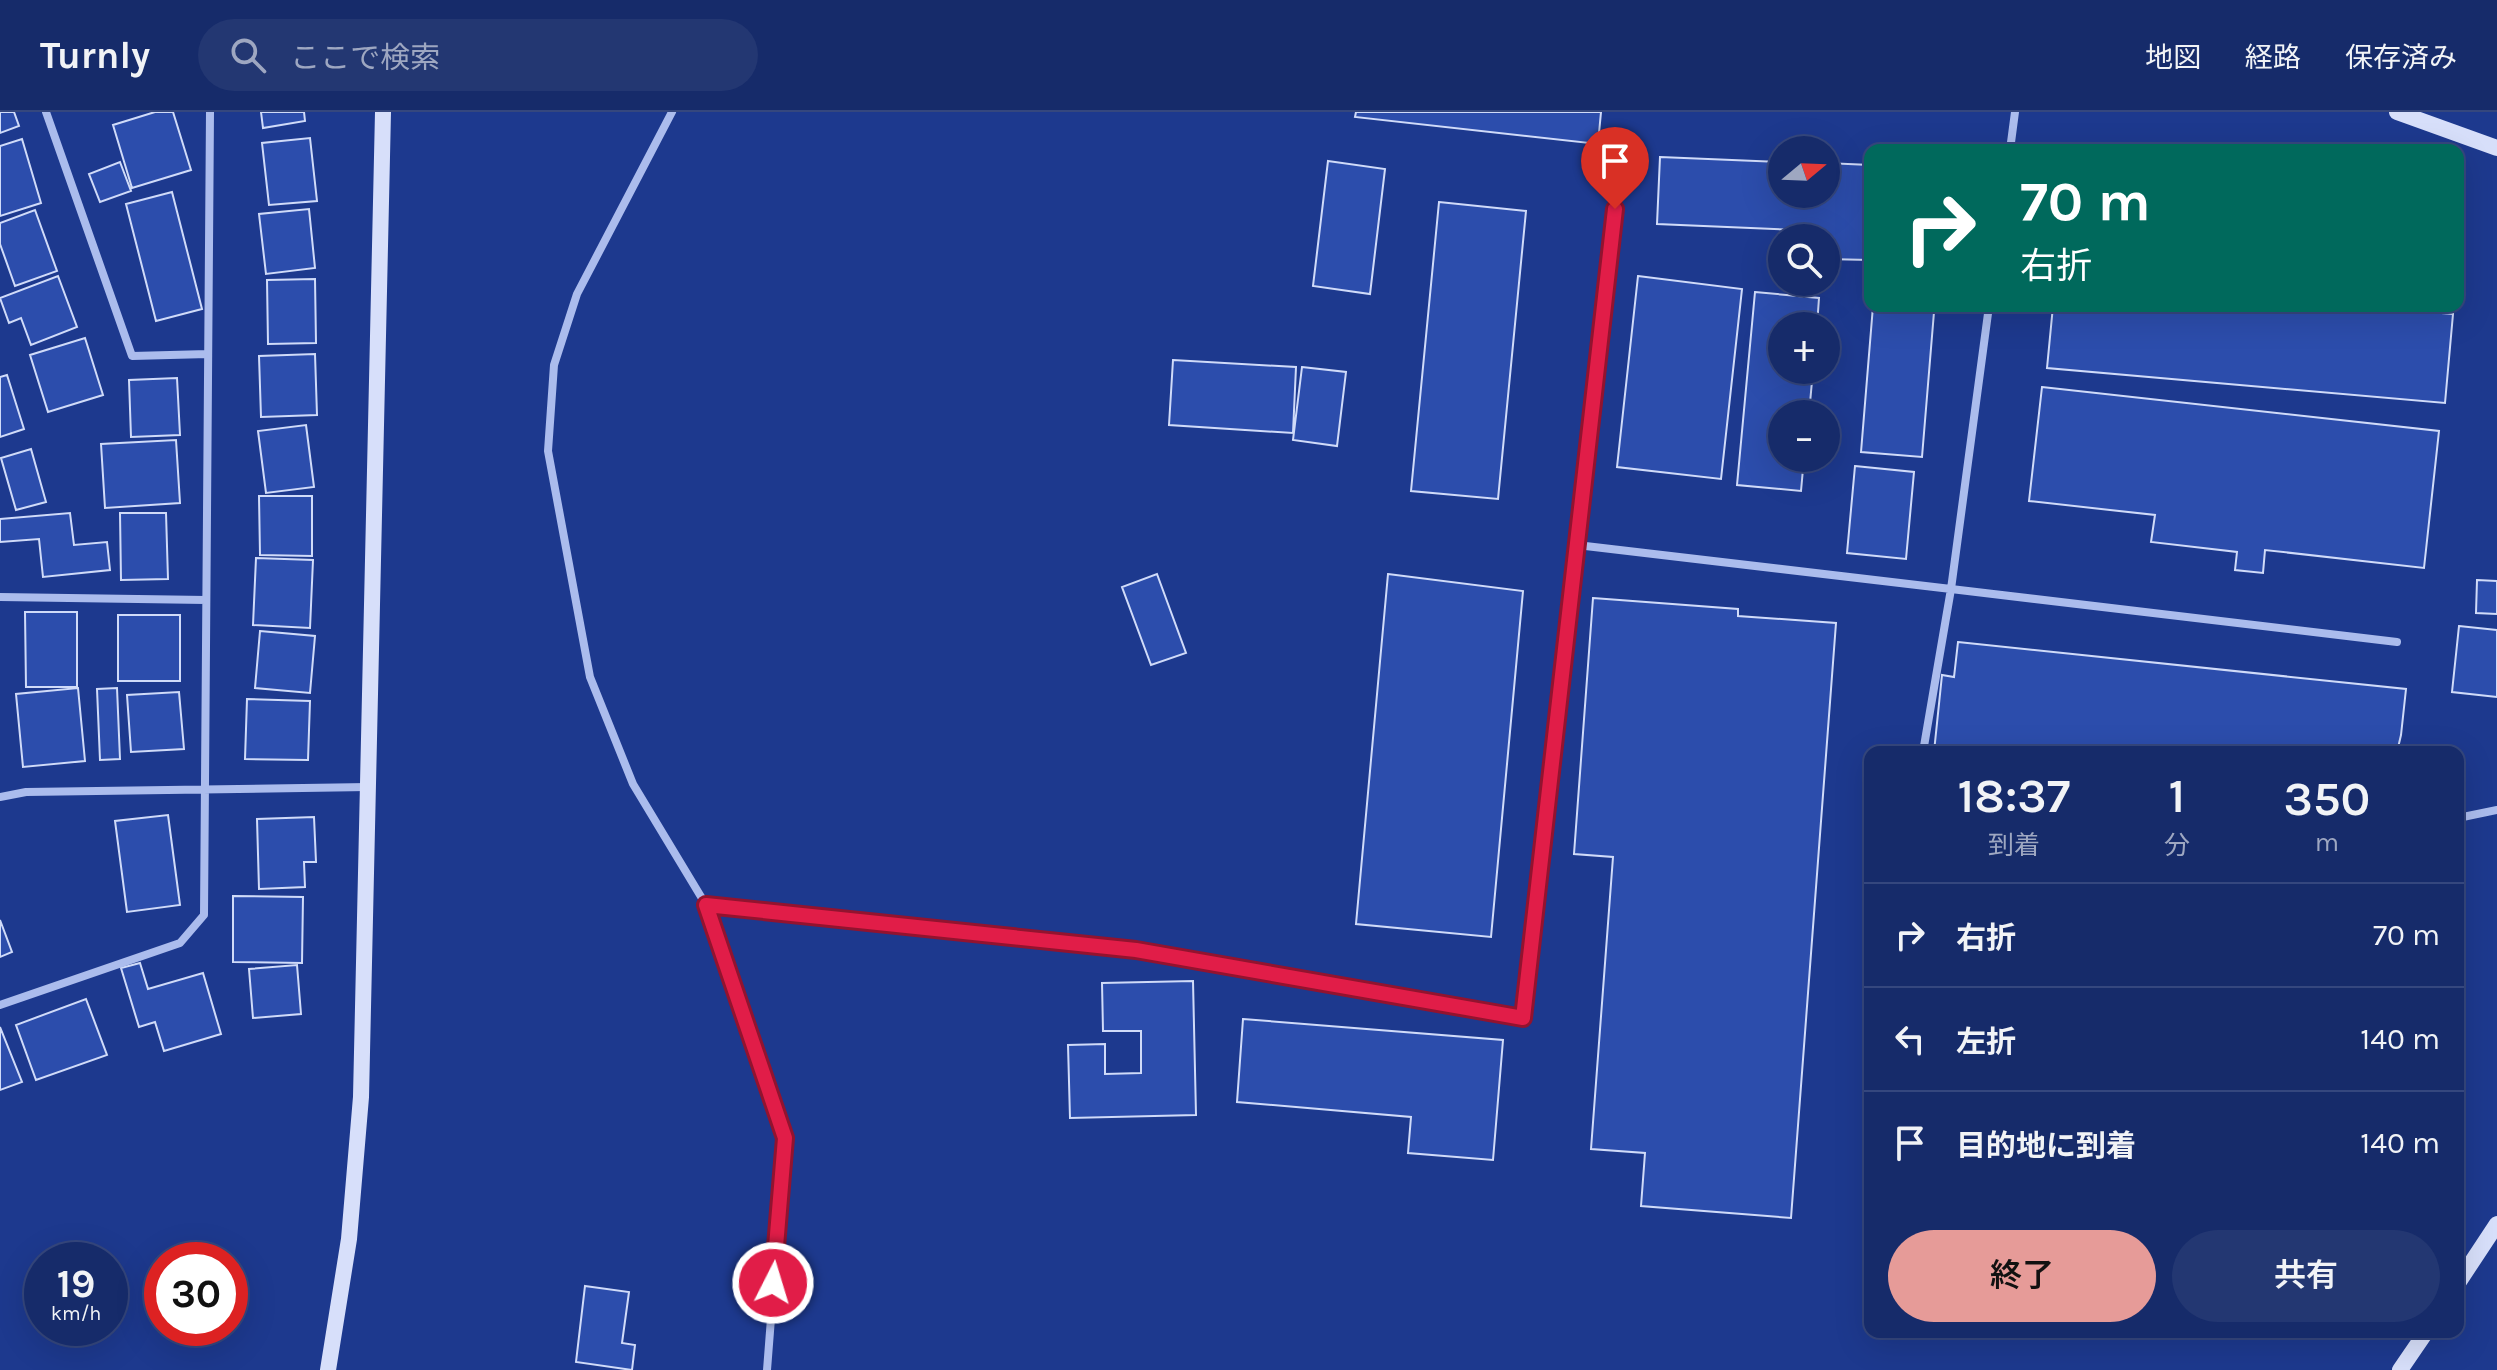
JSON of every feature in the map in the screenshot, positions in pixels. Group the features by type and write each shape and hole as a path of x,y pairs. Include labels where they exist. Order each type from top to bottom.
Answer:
{"street":[{"path":"46,112 132,356 208,354"},
{"path":"0,1005 180,943 204,915 210,112"},
{"path":"328,1370 349,1239 361,1097 383,112"},
{"path":"672,112 577,294 554,365 548,451 590,677 633,784 706,905 785,1138 767,1370"},
{"path":"2011,144 2015,112"},
{"path":"2397,112 2497,148"},
{"path":"706,905 1136,950 1523,1018 1619,178"},
{"path":"1924,746 1951,589 1988,312"},
{"path":"1577,545 2397,642"},
{"path":"0,597 206,600"},
{"path":"0,797 26,792 368,787"},
{"path":"2464,817 2497,810"},
{"path":"2464,1274 2497,1224"},
{"path":"2400,1370 2422,1338"}],"building":[{"path":"0,112 14,112 19,126 0,133"},
{"path":"155,112 173,112 191,170 132,188 113,125"},
{"path":"261,112 304,112 305,121 263,128"},
{"path":"1356,112 1601,112 1598,144 1355,117"},
{"path":"310,138 317,201 269,205 262,143"},
{"path":"22,139 41,203 0,216 0,146"},
{"path":"1660,157 1768,161 1768,208 1840,208 1840,164 1864,165 1864,260 1840,259 1840,224 1768,224 1768,229 1657,224"},
{"path":"1328,161 1385,169 1370,294 1313,286"},
{"path":"120,162 131,191 100,202 89,174"},
{"path":"172,192 202,309 156,321 126,204"},
{"path":"1439,202 1526,211 1498,499 1411,491"},
{"path":"309,209 315,268 266,274 259,214"},
{"path":"35,210 57,271 15,286 0,244 0,223"},
{"path":"58,276 77,327 31,345 21,318 9,323 0,298"},
{"path":"1638,276 1742,289 1721,479 1617,467"},
{"path":"315,279 316,343 268,344 267,280"},
{"path":"1755,292 1768,293 1768,296 1819,298 1818,312 1768,312 1768,384 1812,384 1810,400 1768,400 1768,472 1803,472 1801,491 1737,485"},
{"path":"1873,312 1934,312 1922,457 1861,452"},
{"path":"2052,312 2453,314 2445,403 2047,368"},
{"path":"85,338 103,395 48,412 30,355"},
{"path":"315,354 317,415 261,417 259,356"},
{"path":"1173,360 1296,367 1293,433 1169,425"},
{"path":"1302,367 1346,372 1337,446 1293,440"},
{"path":"7,375 24,429 0,437 0,377"},
{"path":"177,378 180,435 131,437 129,380"},
{"path":"2042,387 2439,431 2424,568 2265,550 2263,573 2235,570 2237,552 2151,542 2155,515 2029,501"},
{"path":"306,425 314,487 266,493 258,431"},
{"path":"176,440 180,503 105,508 101,444"},
{"path":"31,449 46,502 16,510 1,458"},
{"path":"1855,466 1914,472 1906,559 1847,553"},
{"path":"259,496 312,496 312,556 260,555"},
{"path":"70,513 74,545 107,542 110,570 43,577 39,539 0,542 0,519"},
{"path":"120,513 166,513 168,579 121,580"},
{"path":"256,558 313,560 310,628 253,625"},
{"path":"1157,574 1186,653 1151,665 1122,587"},
{"path":"1388,574 1523,591 1491,937 1356,924"},
{"path":"2477,580 2497,581 2497,614 2476,613"},
{"path":"1593,598 1738,609 1738,616 1836,623 1791,1218 1641,1206 1645,1153 1591,1149 1613,857 1574,854"},
{"path":"25,612 77,612 77,687 26,687"},
{"path":"118,615 180,615 180,681 118,681"},
{"path":"2459,626 2497,630 2497,697 2452,692"},
{"path":"260,631 315,636 310,693 255,688"},
{"path":"1958,642 2406,689 2398,746 1935,746 1942,675 1954,677"},
{"path":"78,688 85,761 23,767 16,694"},
{"path":"117,688 120,759 100,760 97,689"},
{"path":"179,692 184,749 131,752 127,695"},
{"path":"247,699 310,701 308,760 245,759"},
{"path":"168,815 180,905 127,912 115,821"},
{"path":"314,817 316,862 304,862 305,887 259,889 257,819"},
{"path":"233,896 303,897 302,963 233,962"},
{"path":"0,920 12,952 0,957"},
{"path":"140,963 148,989 203,973 221,1034 164,1051 155,1022 139,1027 121,968"},
{"path":"297,965 301,1014 253,1018 249,969"},
{"path":"1193,981 1196,1115 1070,1118 1068,1045 1105,1044 1105,1074 1141,1073 1141,1031 1103,1031 1102,983"},
{"path":"86,999 107,1055 36,1080 16,1025"},
{"path":"1243,1019 1503,1040 1493,1160 1408,1153 1411,1117 1237,1102"},
{"path":"0,1027 22,1082 0,1090"},
{"path":"585,1286 629,1292 622,1343 635,1345 632,1370 576,1362"}],"route":[{"path":"773,1283 785,1138 706,905 1136,950 1523,1018 1615,209"}]}
